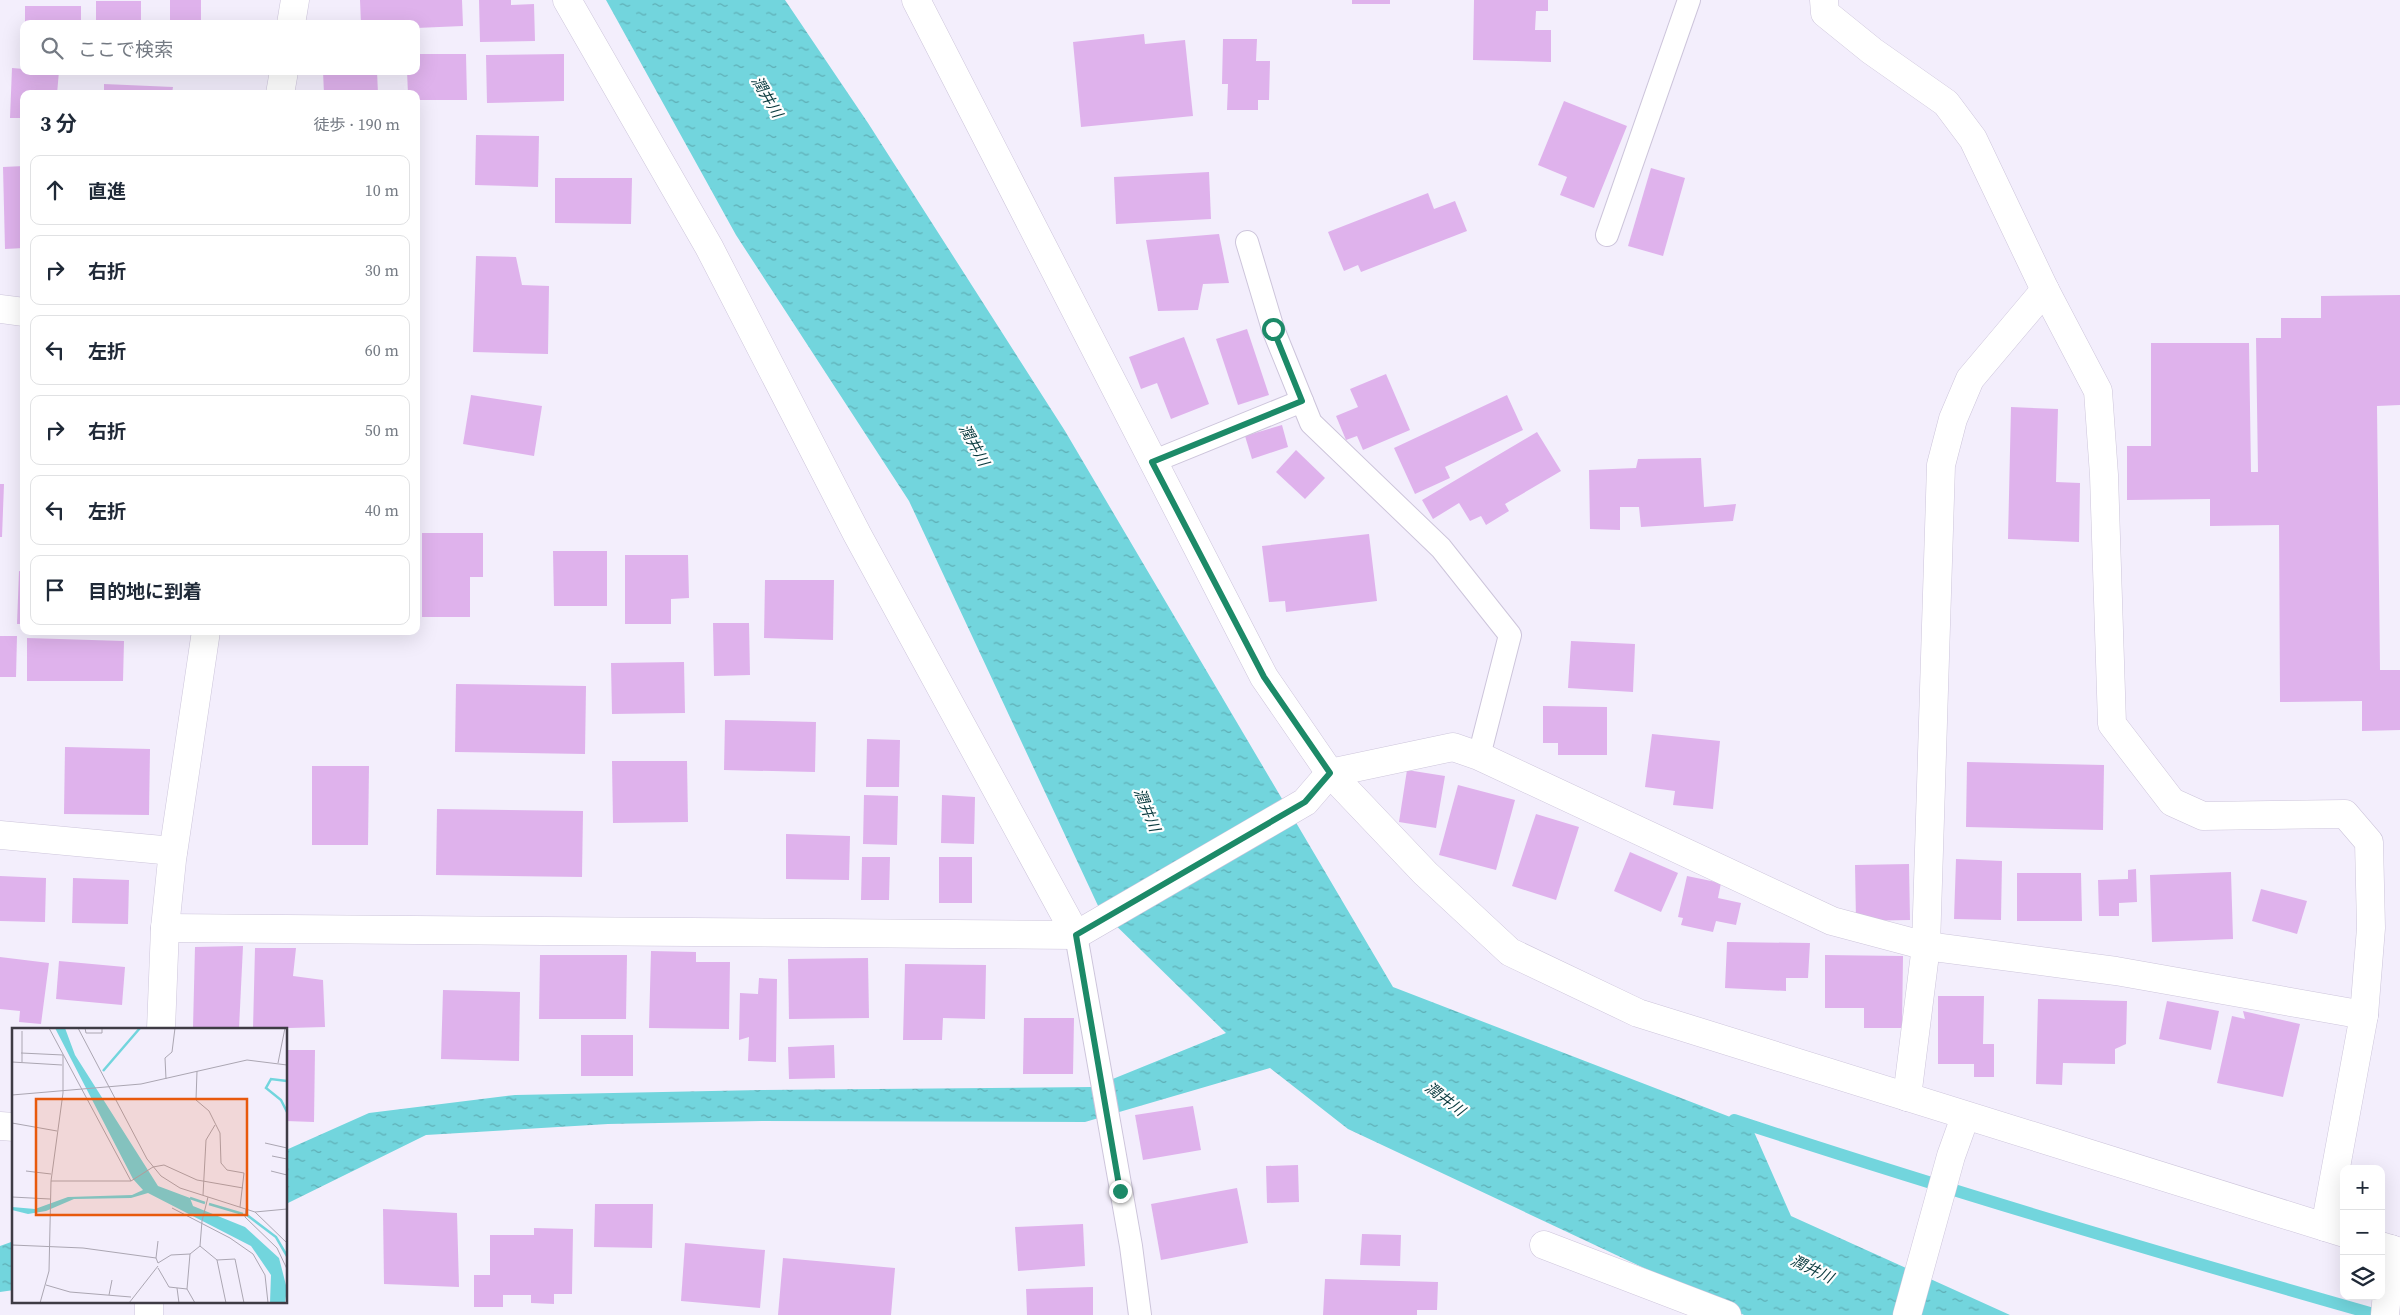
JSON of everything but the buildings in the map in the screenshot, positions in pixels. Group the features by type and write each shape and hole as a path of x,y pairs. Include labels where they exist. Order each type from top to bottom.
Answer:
{"street":[{"path":"292,20 295,0"},
{"path":"567,0 709,247 857,534 1076,935"},
{"path":"916,0 1264,677 1330,773 1425,873 1510,952 1638,1013 1965,1117 2335,1230 2364,1015 2371,928 2369,842 2345,814 2203,816 2172,802 2112,724 2104,476 2098,391 2045,290 1973,139 1946,103 1872,51 1825,13 1824,0"},
{"path":"281,90 283,75"},
{"path":"1907,1097 1926,946 1941,465 1953,419 1970,380 2045,290"},
{"path":"0,309 20,312"},
{"path":"161,1028 165,928 173,851 205,635"},
{"path":"165,928 1076,935 1305,802 1330,773 1452,748 1479,756 1832,921 1926,946 2116,971 2364,1015"},
{"path":"0,835 173,851"},
{"path":"1907,1315 1952,1156 1965,1117"},
{"path":"1544,1245 1727,1315"},
{"path":"2386,1304 2391,1249"},
{"path":"149,1302 149,1315"}],"lane":[{"path":"1607,236 1689,0"},
{"path":"1247,242 1273,329 1311,423 1441,548 1510,636 1479,756"},
{"path":"1152,462 1302,401"},
{"path":"1076,935 1131,1246 1140,1315"}],"water":[{"name":"潤井川","path":"606,0 785,0 868,123 1065,431 1393,987 1751,1125 1791,1216 2010,1315 1744,1315 1348,1129 1270,1068 1085,1122 762,1121 608,1124 426,1135 288,1203 288,1149 369,1113 515,1095 761,1090 1093,1087 1226,1033 1100,910 909,501 736,235"},
{"path":"12,1242 12,1290 0,1292 0,1246"}],"waterway":[{"path":"1734,1120 2055,1221 2377,1315"}],"route":[{"path":"1120,1191 1076,935 1305,802 1330,773 1264,677 1152,462 1302,401 1273,329"}]}
